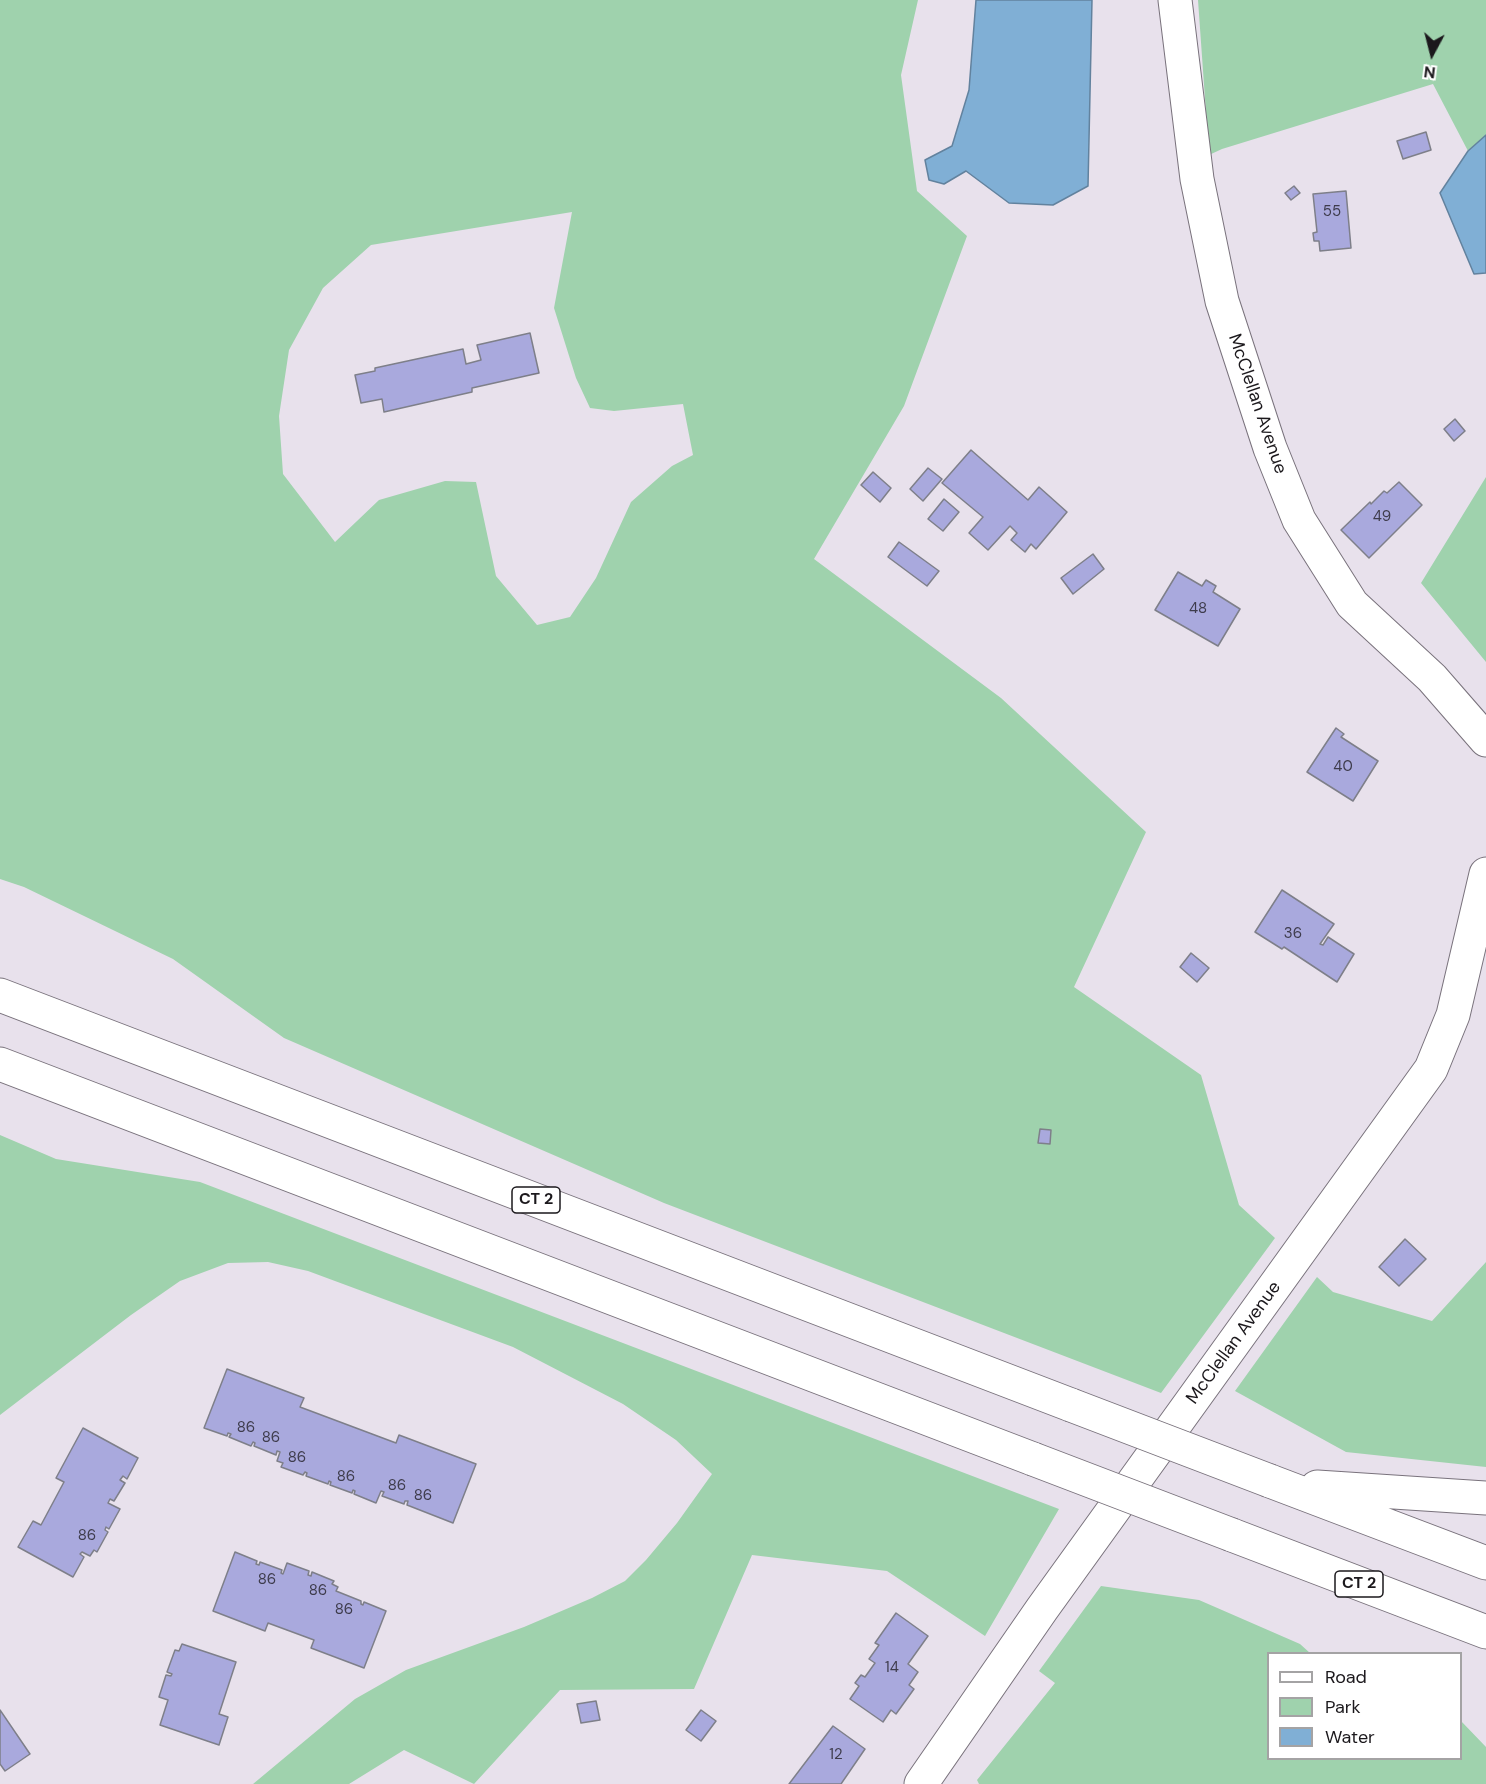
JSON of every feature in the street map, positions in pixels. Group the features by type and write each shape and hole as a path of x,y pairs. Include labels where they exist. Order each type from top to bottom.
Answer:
{"main road":[{"name":"McClellan Avenue","path":"1174,0 1197,179 1222,301 1270,448 1299,520 1352,604 1432,678 1486,740"},
{"name":"McClellan Avenue","path":"921,1784 1049,1599 1431,1069 1453,1015 1486,874"},
{"name":"CT 2","path":"0,995 1486,1563"},
{"name":"CT 2","path":"0,1064 1486,1632"},
{"path":"1274,1482 1363,1491 1486,1498"}],"green space":[{"path":"0,0 918,0 901,75 917,191 967,236 904,406 814,559 1001,698 1146,832 1074,987 1201,1075 1239,1205 1275,1238 1161,1393 664,1203 284,1038 173,959 24,887 0,879","holes":["572,212 554,308 576,378 590,408 614,411 683,404 693,455 672,466 631,502 596,578 570,617 537,625 496,576 476,482 445,481 379,500 335,542 283,474 279,416 289,350 323,288 371,245"]},
{"path":"1198,0 1486,0 1486,135 1468,151 1433,84 1209,155"},
{"path":"1486,477 1486,662 1421,583"},
{"path":"0,1135 56,1159 200,1182 1059,1509 985,1636 887,1571 752,1555 694,1689 560,1690 474,1784 404,1750 349,1784 253,1784 355,1699 406,1670 524,1627 625,1581 677,1523 712,1474 676,1440 623,1404 513,1347 308,1271 268,1262 228,1263 180,1281 131,1315 0,1415"},
{"path":"1486,1262 1486,1467 1346,1452 1235,1391 1317,1277 1333,1292 1432,1321"},
{"path":"1101,1586 1199,1600 1300,1644 1309,1652 1267,1652 1267,1760 1462,1760 1462,1722 1486,1747 1486,1784 979,1784 977,1780 1055,1683 1039,1671"}],"water":[{"path":"976,0 1092,0 1088,186 1053,205 1009,203 966,171 944,184 929,180 925,160 952,146 969,90"},
{"path":"1486,135 1486,273 1474,274 1440,193 1468,151"}],"building":[{"path":"1426,132 1431,150 1403,159 1397,141"},
{"path":"1294,186 1300,193 1291,200 1285,193"},
{"path":"1346,191 1351,248 1320,251 1319,241 1314,241 1313,233 1317,232 1313,194"},
{"path":"530,333 539,373 472,388 472,392 384,412 382,399 361,403 355,375 375,371 375,368 463,349 466,364 481,360 477,345"},
{"path":"1455,419 1465,431 1454,441 1444,429"},
{"path":"971,450 1028,500 1039,487 1067,512 1036,549 1031,544 1025,552 1011,540 1017,533 1010,526 988,550 969,533 983,517 942,483"},
{"path":"928,468 942,479 923,501 910,489"},
{"path":"873,472 891,488 880,502 861,485"},
{"path":"1399,482 1422,505 1369,558 1341,530 1370,502 1371,504 1384,491 1387,493"},
{"path":"944,499 959,512 943,531 928,519"},
{"path":"899,542 939,571 927,586 888,557"},
{"path":"1093,554 1104,569 1073,594 1061,578"},
{"path":"1178,572 1202,586 1206,580 1216,586 1213,592 1240,609 1218,646 1155,610"},
{"path":"1336,728 1344,734 1341,737 1378,761 1353,801 1307,772"},
{"path":"1282,890 1334,924 1320,944 1323,945 1328,937 1354,954 1337,982 1284,947 1282,949 1255,932"},
{"path":"1191,953 1209,968 1197,982 1180,967"},
{"path":"1040,1129 1051,1130 1050,1144 1038,1143"},
{"path":"1405,1239 1426,1259 1399,1286 1379,1267"},
{"path":"227,1369 304,1398 300,1407 396,1443 399,1435 476,1464 453,1523 407,1505 408,1501 404,1504 382,1496 384,1492 381,1491 376,1503 354,1494 353,1490 352,1493 330,1485 329,1481 328,1484 306,1476 305,1472 303,1475 281,1467 283,1463 277,1461 280,1452 277,1451 276,1455 254,1446 253,1442 251,1446 229,1437 231,1434 228,1433 227,1436 204,1428"},
{"path":"83,1428 138,1458 127,1479 123,1476 120,1480 125,1483 114,1501 110,1499 108,1503 120,1509 109,1529 106,1527 105,1530 108,1532 97,1552 94,1550 90,1556 82,1552 80,1554 84,1557 73,1577 18,1547 33,1521 41,1525 64,1482 56,1478"},
{"path":"235,1552 257,1561 256,1564 259,1565 260,1562 282,1570 283,1574 287,1563 309,1571 308,1575 311,1576 312,1572 334,1581 332,1584 338,1587 336,1591 361,1601 363,1605 364,1602 386,1611 364,1668 311,1648 314,1640 268,1623 265,1631 213,1611"},
{"path":"896,1613 928,1636 908,1664 918,1672 909,1685 914,1689 896,1714 891,1710 883,1722 850,1699 859,1686 855,1683 861,1675 865,1677 875,1663 869,1659 879,1645 875,1643"},
{"path":"182,1644 236,1662 219,1714 228,1717 219,1745 160,1725 168,1700 159,1697 166,1675 171,1676 172,1674 167,1672 175,1650 179,1651"},
{"path":"596,1701 600,1720 581,1723 577,1704"},
{"path":"0,1710 30,1754 5,1771 0,1764"},
{"path":"701,1710 716,1721 701,1741 686,1730"},
{"path":"833,1726 865,1749 841,1784 789,1784"}]}
